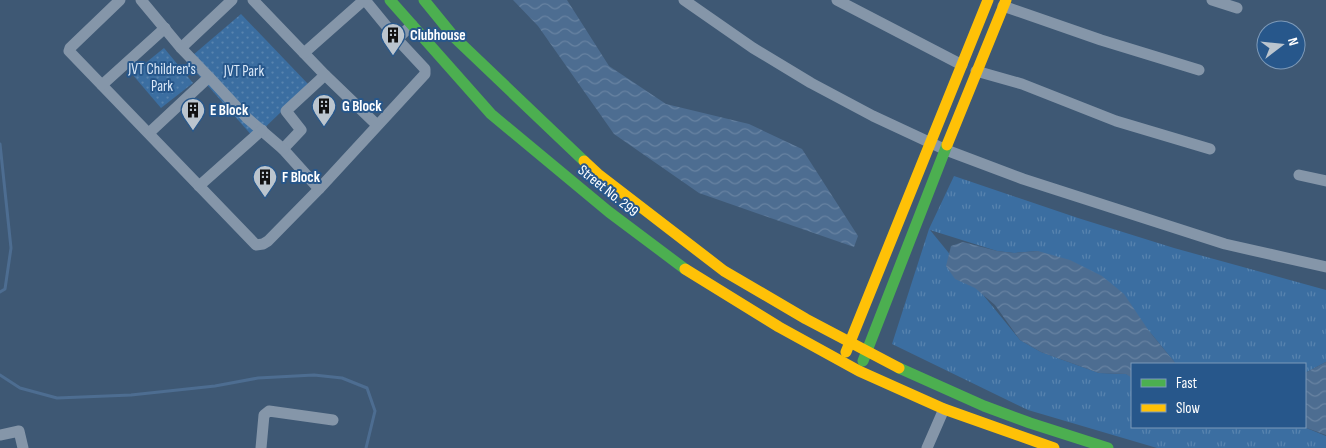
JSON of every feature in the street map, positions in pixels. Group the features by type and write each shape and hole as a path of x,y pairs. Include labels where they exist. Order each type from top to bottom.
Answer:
{"street":[{"path":"120,0 69,49 256,245 268,241 319,189 426,71 364,0 304,53"},
{"path":"141,0 181,48 247,118 283,149 319,189"},
{"path":"181,48 232,0"},
{"path":"254,0 376,126"},
{"name":"Street No. 299","path":"390,0 491,114 609,212 688,271 779,327 858,370 944,408 1054,448"},
{"path":"424,0 455,38 598,174 724,271 806,319 904,371 984,406 1108,448"},
{"path":"684,0 753,48 811,83 873,116 946,150 1023,179 1225,244 1326,267"},
{"path":"837,0 962,65"},
{"path":"842,361 988,0"},
{"path":"1212,0 1237,8"},
{"path":"858,370 868,352 976,70 1004,3 1102,40 1199,70"},
{"path":"397,39 412,25"},
{"path":"102,85 165,28"},
{"path":"976,70 1022,84 1116,121 1210,150"},
{"path":"283,149 301,130 286,112 325,75"},
{"path":"148,133 209,77"},
{"path":"199,186 262,130"},
{"path":"1299,175 1326,181"},
{"path":"927,448 944,408"},
{"path":"261,448 266,412 333,420"},
{"path":"0,434 19,431 23,448"}],"green space":[{"name":"JVT Park","path":"241,14 309,85 254,138 186,61"},
{"name":"JVT Children's Park","path":"164,48 193,83 161,108 132,74"},
{"path":"954,176 1174,248 1326,290 1326,362 1306,372 1306,363 1175,363 1149,331 1038,251 1014,253 997,251 930,230 1020,340 1041,352 1099,373 1131,376 1131,428 1306,428 1326,436 1326,448 1157,448 1028,410 892,344 929,229"}],"water":[{"path":"513,0 567,0 609,66 666,104 749,124 802,149 858,236 854,247 699,193 614,134 538,26"},
{"path":"963,242 997,251 1014,253 1038,251 1070,260 1102,276 1124,294 1149,331 1175,363 1131,363 1131,377 1126,374 1099,373 1041,352 1020,340 995,305 975,288 955,279 946,266 951,246"},
{"path":"1326,362 1326,435 1306,428 1306,372"}],"waterway":[{"path":"0,144 11,248 5,289 0,292"},
{"path":"0,375 20,388 57,398 131,395 215,386 258,378 314,375 342,378 367,388 375,411 366,448"}],"traffic: fast":[{"path":"390,0 491,114 609,212 685,269"},
{"path":"424,0 455,38 584,161"},
{"path":"863,361 947,145"},
{"path":"899,368 984,406 1108,448"}],"traffic: slow":[{"path":"846,352 988,0"},
{"path":"947,145 1006,0"},
{"path":"584,161 598,174 724,271 806,319 899,368"},
{"path":"685,269 779,327 859,371 944,409 1054,448"}],"place":[{"name":"Clubhouse","path":"393,56"},
{"name":"G Block","path":"324,127"},
{"name":"E Block","path":"193,131"},
{"name":"F Block","path":"265,198"}]}
